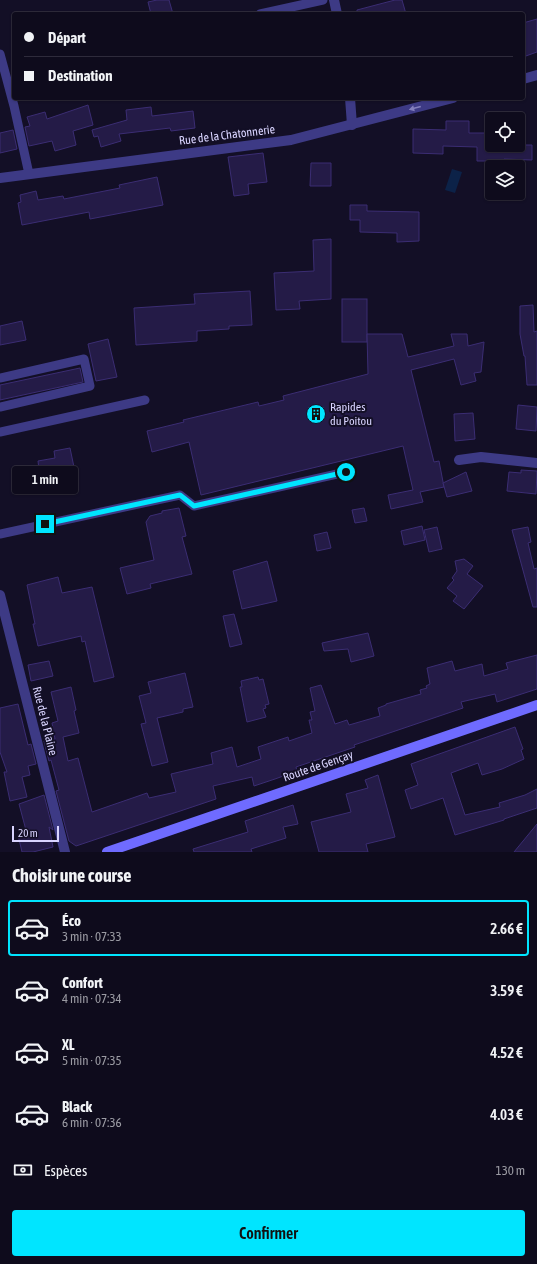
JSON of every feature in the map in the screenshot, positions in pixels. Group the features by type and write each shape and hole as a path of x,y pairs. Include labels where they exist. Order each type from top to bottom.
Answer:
{"main road":[{"name":"Route de Gençay","path":"107,852 537,705"}],"street":[{"path":"334,0 337,12"},
{"path":"525,78 537,75"},
{"path":"350,100 352,125"},
{"name":"Rue de la Chatonnerie","path":"0,178 291,140 446,100"},
{"path":"459,460 481,457 537,463"},
{"name":"Rue de la Plaine","path":"0,595 65,852"}],"lane":[{"path":"269,12 323,0"},
{"path":"0,54 12,99"},
{"path":"12,100 29,174"},
{"path":"0,378 84,359 90,386 0,407"},
{"path":"0,432 145,400"},
{"path":"0,534 180,495 194,506 346,472"}],"water":[{"path":"452,169 462,172 455,193 445,190"}],"building":[{"path":"169,0 172,12 150,12 148,2"},
{"path":"395,0 402,0 405,12 357,12 357,10"},
{"path":"537,19 537,52 525,56 525,22"},
{"path":"88,105 93,125 73,131 76,145 55,151 52,141 29,146 25,127 30,126 27,117 45,112 47,119"},
{"path":"151,107 152,116 193,111 195,128 171,131 170,128 119,134 121,141 101,147 98,136 94,137 92,130 127,120 126,110"},
{"path":"446,121 469,121 469,133 485,133 485,152 525,152 525,145 532,145 532,160 504,159 477,161 477,147 443,146 443,154 413,153 413,129 446,130"},
{"path":"13,130 17,149 0,153 0,133"},
{"path":"263,153 267,182 248,184 249,194 234,196 228,157"},
{"path":"311,163 331,163 331,186 310,186"},
{"path":"157,177 163,205 90,219 89,212 22,225 18,203 21,202 20,195 36,191 38,200 63,196 64,199 120,188 119,185"},
{"path":"350,205 367,205 367,211 419,212 419,241 397,242 397,233 360,232 360,220 350,220"},
{"path":"331,239 331,299 299,301 300,309 276,310 274,273 314,271 313,240"},
{"path":"250,291 252,325 229,326 229,329 197,331 197,341 136,345 134,308 195,304 194,294"},
{"path":"342,299 367,299 367,342 342,342"},
{"path":"533,305 534,332 537,331 537,385 527,385 525,356 520,334 520,306"},
{"path":"22,321 26,340 0,345 0,326"},
{"name":"Rapides du Poitou","path":"367,334 402,334 408,357 454,346 451,334 467,334 468,346 484,342 481,372 474,373 476,381 461,385 454,359 411,370 434,462 439,461 444,487 420,492 423,502 391,509 388,495 413,490 403,446 201,495 189,442 152,452 147,431 184,422 183,420 258,402 259,406 284,400 283,396 368,374"},
{"path":"108,339 117,377 96,381 88,344"},
{"path":"80,368 83,382 0,400 0,385"},
{"path":"518,405 537,407 536,431 516,429"},
{"path":"473,413 475,439 455,441 454,414"},
{"path":"70,448 75,472 40,478 38,461 55,458 54,451"},
{"path":"521,470 537,471 536,494 507,491 509,472 521,473"},
{"path":"466,472 472,491 447,497 443,483"},
{"path":"179,508 186,536 182,537 192,574 150,584 151,588 127,594 120,568 154,560 146,522 150,516 162,513 162,511"},
{"path":"364,508 367,521 355,523 352,510"},
{"path":"422,526 425,540 404,545 401,531"},
{"path":"437,527 442,549 429,552 424,530"},
{"path":"528,527 531,542 528,543 534,569 537,568 537,607 533,607 512,530"},
{"path":"327,532 331,548 317,551 314,535"},
{"path":"464,559 473,566 467,574 483,586 464,609 453,601 457,596 447,588 454,580 452,578 457,571 455,561"},
{"path":"267,561 277,601 242,609 233,571"},
{"path":"58,577 62,593 92,587 114,677 94,682 85,641 82,642 81,636 38,646 27,585"},
{"path":"234,614 242,644 230,647 223,616"},
{"path":"368,633 374,656 351,662 348,649 324,651 322,643"},
{"path":"537,655 537,689 497,702 495,694 461,702 463,708 354,745 355,747 296,767 297,771 275,779 254,786 252,777 213,786 216,799 76,846 69,841 56,791 59,790 44,741 55,739 52,723 58,721 51,692 71,687 79,733 63,737 68,761 78,758 92,812 147,793 149,798 176,792 171,774 213,764 211,753 232,747 237,767 261,759 258,747 288,737 289,741 312,733 309,720 312,720 310,712 315,711 310,688 321,685 335,724 347,720 349,725 380,716 378,708 386,704 421,694 420,690 427,688 426,686 430,684 427,668 452,661 455,671 482,664 484,676 508,669 506,663"},
{"path":"49,661 53,676 31,681 28,665"},
{"path":"185,673 193,707 183,709 183,712 157,718 168,762 152,766 141,724 146,723 139,696 151,693 148,682"},
{"path":"258,677 259,680 263,679 269,704 265,705 266,708 263,709 266,717 247,722 240,687 242,687 241,681"},
{"path":"18,704 28,745 31,744 36,764 28,766 30,775 22,777 27,797 10,801 4,772 7,772 0,752 0,708"},
{"path":"515,727 523,749 521,750 524,759 502,769 482,775 478,763 451,773 465,815 500,807 499,803 525,795 537,789 537,808 455,835 443,798 411,809 405,790 418,785 411,764"},
{"path":"378,775 395,837 366,844 368,852 319,852 311,822 351,812 346,794 368,788 365,780"},
{"path":"44,795 53,830 49,827 53,847 33,852 22,852 18,835 27,834 19,804"},
{"path":"293,805 298,824 283,827 286,838 251,849 252,852 194,852 193,849 248,832 245,821"},
{"path":"537,824 537,852 514,852"}],"place":[{"name":"Rapides du Poitou","path":"316,414"}],"route":[{"path":"45,524 180,495 194,506 346,472"}]}
